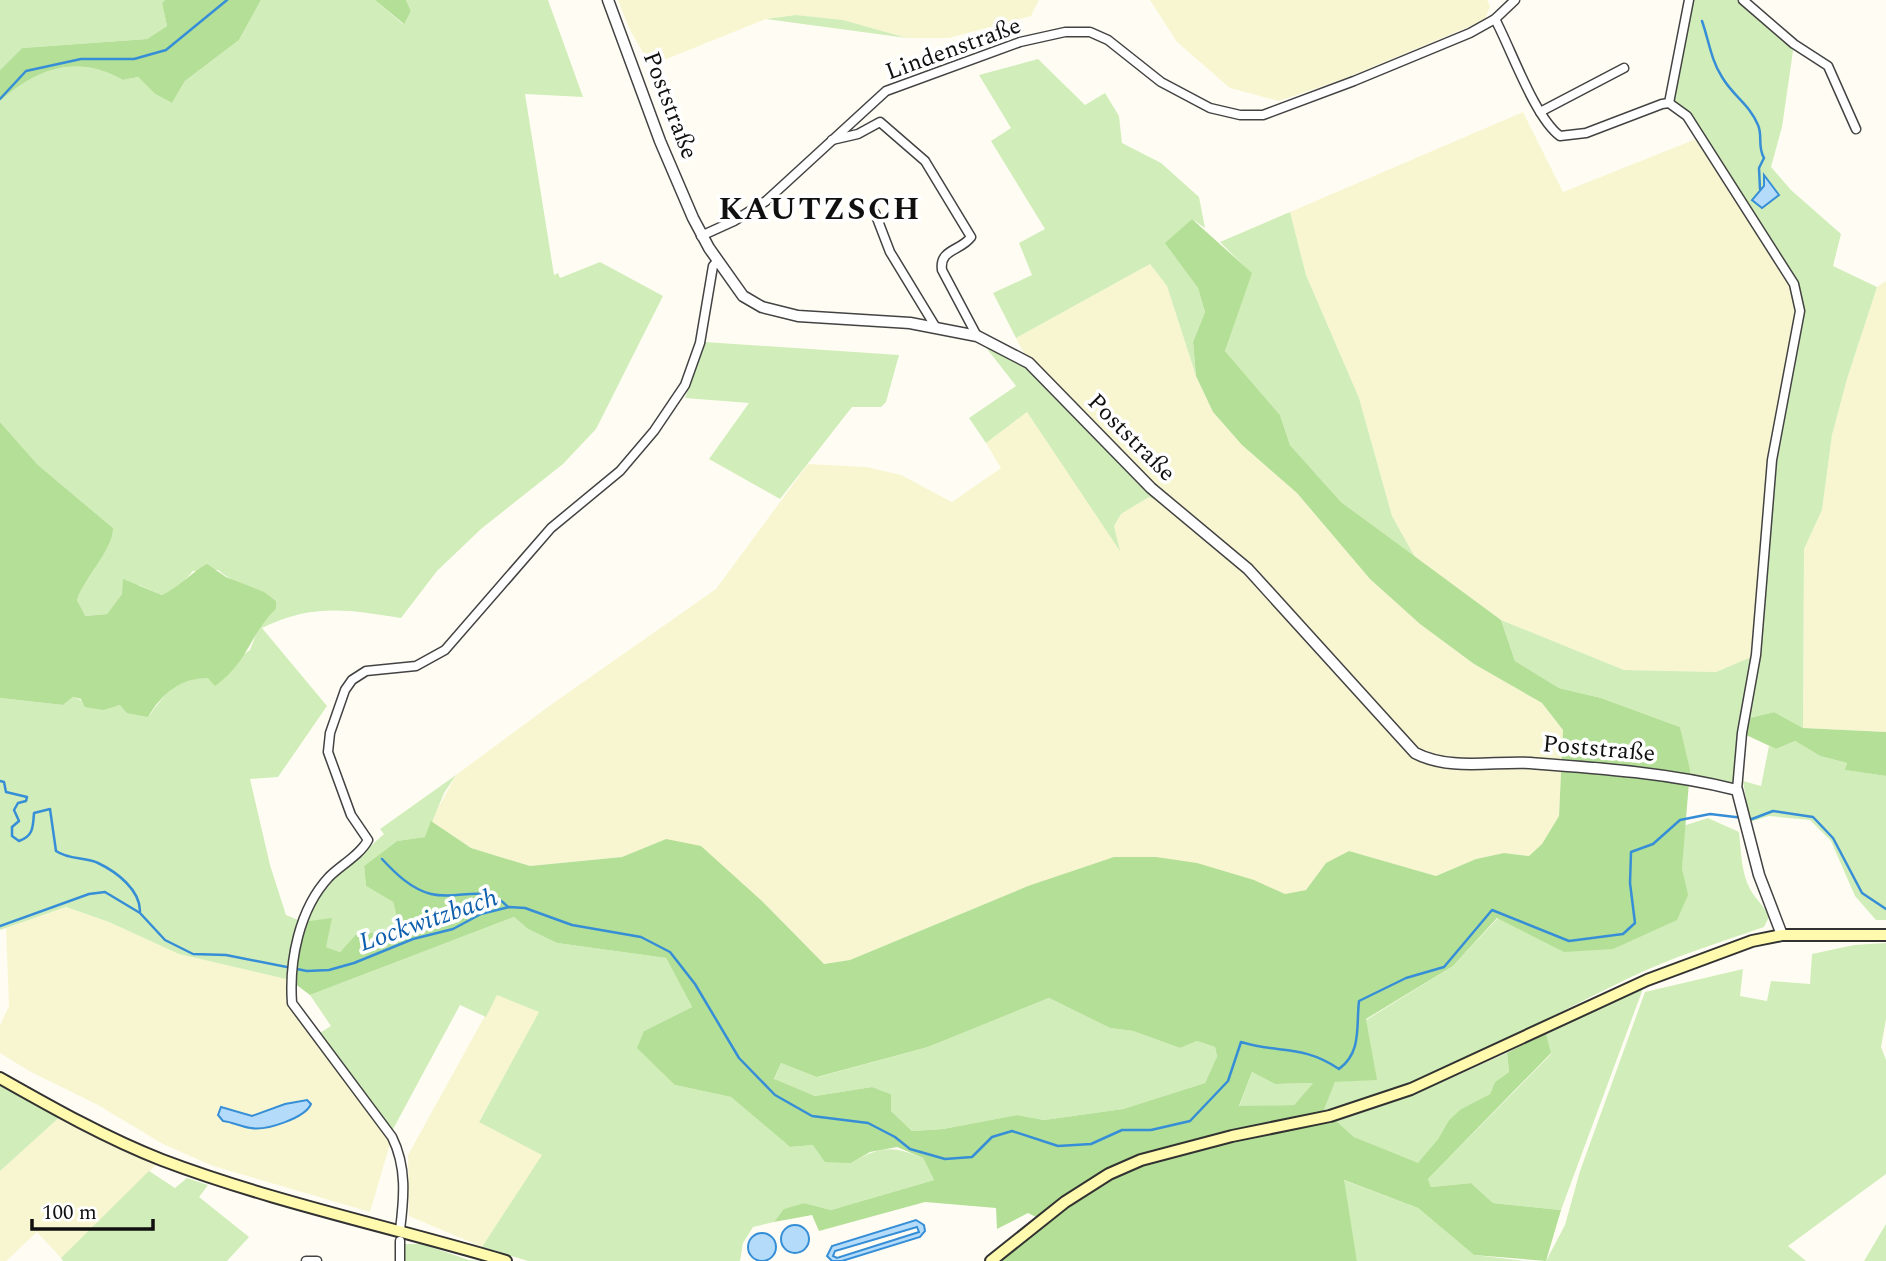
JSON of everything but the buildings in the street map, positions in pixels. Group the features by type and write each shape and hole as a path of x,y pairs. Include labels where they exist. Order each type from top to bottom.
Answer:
{"main road":[{"path":"991,1261 1065,1202 1109,1174 1141,1160 1233,1136 1330,1116 1411,1089 1699,958 1752,940 1782,935 1886,935"},
{"path":"0,1078 114,1140 162,1160 400,1236 506,1261"}],"street":[{"name":"Poststraße","path":"608,0 660,141 701,236 743,296 762,307 798,316 935,326 977,336 1029,363 1151,488 1248,569 1415,753 1430,761 1527,763 1680,776 1737,790"},
{"name":"Lindenstraße","path":"701,236 734,221 766,201 886,91 899,84 1020,42 1065,32 1090,32 1108,40 1161,82 1210,108 1240,115 1263,115 1470,33 1495,19 1516,0"},
{"path":"1669,103 1689,0"},
{"path":"1743,0 1794,44 1828,66 1856,129"},
{"path":"1495,19 1540,112 1552,130 1560,136 1570,136 1669,103"},
{"path":"1540,112 1624,68"},
{"path":"1669,103 1687,116 1794,284 1800,311 1772,460 1756,655 1742,733 1737,790 1759,874 1782,935"},
{"name":"Lindenstraße","path":"829,141 858,134 880,122 925,161 969,231 970,241 944,255 941,261 942,270 977,336"},
{"path":"875,213 890,253 935,326"},
{"path":"400,1261 403,1194 400,1153 392,1137 292,1003 290,980 294,958 303,922 316,892 368,840 351,815 328,752 330,733 345,690 352,680 366,671 416,666 445,650 551,528 621,471 654,431 685,385 700,343 713,266 718,260"},
{"path":"306,1261 317,1261"}],"shaded area":[{"path":"618,0 1039,0 1031,16 949,38 907,38 843,20 796,15 766,19 659,62 646,58 629,28"},
{"path":"1150,0 1487,0 1490,6 1485,20 1346,78 1279,101 1230,88 1177,42"},
{"path":"1523,112 1563,192 1701,137 1794,284 1800,311 1756,655 1716,672 1624,670 1501,620 1415,557 1392,516 1359,398 1306,275 1290,212"},
{"path":"1150,264 1167,286 1196,376 1213,412 1242,445 1297,493 1370,579 1420,624 1474,664 1542,703 1563,730 1559,816 1542,844 1529,856 1504,853 1476,859 1436,876 1349,851 1326,863 1306,890 1285,894 1254,880 1028,886 850,960 824,964 763,902 666,839 622,857 530,866 471,848 431,821 456,775 716,589 808,464 867,467 901,475 952,502 1001,468 986,443 1027,412 1119,548 1114,526 1121,514 1149,497 1029,363 1016,338"},
{"path":"1886,281 1886,732 1803,728 1804,549 1822,510 1832,435 1847,379 1877,287"},
{"path":"66,907 109,922 179,954 290,980 292,1003 392,1137 370,1212 213,1166 163,1144 98,1105 29,1071 0,1053 0,1025 9,1006 6,928"},
{"path":"497,994 540,1012 479,1121 543,1155 482,1247 409,1216 408,1155"},
{"path":"64,1113 162,1159 61,1258 37,1232 6,1261 0,1261 0,1171"}],"green space":[{"path":"0,0 165,0 162,3 167,26 147,39 22,48 0,70"},
{"path":"165,0 261,0 239,40 185,81 172,103 155,94 138,77 123,80 106,72 74,67 43,73 28,80 0,101 0,70 22,48 147,39 167,26 162,3"},
{"path":"261,0 375,0 403,24 411,11 406,0 548,0 583,97 525,94 554,275 558,273 560,278 600,262 663,296 596,429 563,464 481,529 437,571 401,618 347,611 314,612 280,620 262,628 327,706 278,777 250,779 270,865 286,915 303,922 314,897 384,834 380,829 456,775 444,793 426,837 397,841 364,866 366,886 393,902 399,923 384,934 359,931 340,952 326,947 290,980 179,954 109,922 66,907 0,930 0,698 63,705 73,697 103,709 120,705 148,717 170,688 193,678 208,678 250,650 259,626 276,609 276,601 218,570 193,571 177,589 162,595 139,585 122,594 107,614 84,616 77,600 109,545 113,528 38,465 0,422 0,101 28,80 43,73 74,67 106,72 123,80 138,77 155,94 172,103 185,81 239,40"},
{"path":"375,0 406,0 411,11 404,24"},
{"path":"1689,0 1743,0 1794,44 1782,127 1771,167 1791,190 1841,234 1833,266 1877,287 1832,435 1822,510 1804,549 1803,728 1774,712 1746,719 1737,790 1689,779 1680,727 1601,698 1559,688 1515,661 1501,620 1624,670 1716,672 1756,655 1772,460 1800,311 1794,284 1687,116 1669,103"},
{"path":"796,15 843,20 907,38 766,19"},
{"path":"1038,59 1085,105 1105,93 1119,116 1122,143 1161,163 1199,197 1205,228 1192,219 1166,243 1198,288 1205,312 1193,342 1196,376 1167,286 1150,264 1016,338 993,293 1032,275 1019,243 1045,229 991,141 1011,128 979,75"},
{"path":"1290,212 1306,275 1359,398 1392,516 1415,557 1341,502 1290,445 1280,415 1225,351 1251,273 1220,242"},
{"path":"1192,219 1252,273 1225,351 1280,415 1290,445 1341,502 1501,620 1515,661 1559,688 1601,698 1680,727 1690,770 1682,868 1688,895 1677,920 1613,949 1564,952 1497,918 1453,966 1366,1019 1377,1080 1335,1082 1322,1114 1334,1119 1354,1137 1418,1163 1438,1139 1449,1120 1461,1109 1490,1094 1495,1082 1509,1072 1507,1053 1546,1033 1551,1053 1428,1179 1431,1187 1471,1183 1493,1203 1561,1210 1546,1261 1474,1255 1418,1208 1344,1180 1357,1261 997,1261 1044,1221 1028,1213 997,1229 996,1208 925,1202 819,1231 812,1215 774,1222 784,1209 804,1203 831,1210 934,1180 923,1158 897,1147 870,1152 851,1163 825,1162 813,1145 790,1147 731,1097 675,1085 637,1048 644,1031 692,1007 666,958 557,943 528,929 514,917 310,995 290,980 303,922 332,918 326,947 340,952 359,931 384,934 399,924 393,902 366,886 364,866 397,841 425,837 431,821 471,848 530,866 622,857 666,839 701,846 763,902 824,964 850,960 1028,886 1114,857 1156,857 1197,863 1254,880 1285,894 1306,890 1326,863 1349,851 1436,876 1476,859 1504,853 1529,856 1542,844 1559,816 1563,730 1542,703 1474,664 1420,624 1370,579 1297,493 1242,445 1213,412 1196,376 1193,342 1205,312 1198,288 1165,243","holes":["1049,998 1110,1028 1133,1031 1180,1048 1197,1041 1215,1047 1217,1057 1205,1083 1123,1109 1044,1120 1017,1115 943,1129 912,1131 891,1111 891,1094 872,1087 815,1096 774,1079 781,1063 817,1077 928,1047","1252,1072 1275,1084 1313,1083 1294,1105 1239,1106"]},
{"path":"977,336 1029,363 1177,510 1149,497 1121,514 1114,526 1120,551 1027,412 986,443 969,418 1016,386"},
{"path":"705,342 899,355 886,402 881,407 852,407 780,499 709,459 749,403 685,398"},
{"path":"0,422 38,465 113,528 109,545 77,600 85,616 107,614 122,594 123,579 162,595 207,564 226,577 264,592 276,601 276,609 227,676 215,686 208,678 180,684 159,701 148,717 127,713 120,705 103,710 85,707 81,699 73,697 63,705 0,698"},
{"path":"1774,712 1803,728 1886,732 1886,776 1845,770 1847,763 1820,756 1795,741 1776,749 1742,733 1746,719"},
{"path":"1795,741 1820,756 1847,763 1846,770 1886,776 1886,920 1876,920 1855,896 1831,841 1810,820 1769,816 1750,822 1743,781 1761,786 1769,746 1776,749"},
{"path":"1708,818 1739,832 1747,882 1769,917 1764,927 1662,963 1440,1070 1401,1087 1321,1114 1335,1082 1376,1079 1366,1020 1453,966 1498,918 1516,926 1687,895 1682,868 1683,826"},
{"path":"514,917 528,929 557,943 666,958 692,1007 644,1031 675,1085 731,1097 790,1147 813,1145 851,1163 870,1153 886,1149 903,1151 923,1158 934,1180 831,1210 804,1203 785,1209 774,1222 753,1227 743,1243 740,1261 528,1261 482,1247 542,1155 479,1122 539,1012 497,995 486,1017 460,1005 392,1131 318,1034 331,1026 310,995"},
{"path":"1886,943 1886,1019 1881,1047 1886,1060 1886,1174 1788,1246 1806,1261 1546,1261 1565,1225 1580,1171 1645,992 1743,969 1740,996 1767,1001 1771,981 1810,984 1812,954 1854,945"},
{"path":"1644,986 1561,1210 1493,1203 1471,1183 1431,1187 1428,1179 1551,1054 1546,1033"},
{"path":"1049,998 1110,1028 1133,1031 1180,1048 1197,1041 1215,1047 1217,1058 1205,1083 1123,1109 1044,1120 1017,1115 943,1129 912,1131 891,1111 891,1094 872,1087 815,1096 774,1080 781,1063 818,1077 928,1047"},
{"path":"1507,1053 1509,1072 1495,1082 1490,1094 1461,1109 1449,1120 1418,1164 1354,1137 1334,1119 1419,1092"},
{"path":"1252,1072 1275,1084 1313,1083 1294,1105 1239,1107"},
{"path":"5,1081 64,1113 0,1171 0,1085"},
{"path":"149,1171 175,1188 187,1178 208,1185 199,1197 249,1237 227,1261 63,1261 61,1258"},
{"path":"1343,1180 1418,1208 1474,1255 1527,1261 1357,1261"},
{"path":"1886,1224 1886,1261 1864,1261"},
{"path":"402,1244 422,1244 469,1260 487,1261 403,1261"}],"water":[{"path":"1764,175 1779,195 1762,208 1752,200 1764,186"},
{"path":"307,1100 311,1104 301,1114 266,1127 244,1127 223,1121 218,1115 221,1107 252,1116 285,1104"},
{"path":"916,1220 924,1225 925,1231 920,1237 842,1261 832,1261 827,1256 832,1246","holes":["917,1227 919,1232 837,1258 833,1256 835,1251"]},
{"path":"795,1225 805,1229 809,1239 805,1249 795,1253 785,1249 781,1239 785,1229"},
{"path":"762,1233 772,1237 776,1247 772,1257 762,1261 752,1257 748,1247 752,1237"}],"waterway":[{"path":"0,99 26,71 81,59 134,59 166,50 227,0"},
{"path":"1702,21 1718,71 1751,112 1758,125 1764,158 1759,168 1760,189"},
{"path":"0,781 4,782 6,792 27,797 26,801 18,803 14,810 19,821 12,827 12,836 19,841 27,837 33,827 34,813 50,809 56,851 66,856 93,861 113,871 132,889 140,911"},
{"name":"Lockwitzbach","path":"0,926 89,894 105,892 140,913 165,940 193,954 226,955 307,971 329,970 354,963 413,939 453,929 481,914 509,907 525,908 572,925 641,937 670,952 695,984 739,1058 775,1095 812,1116 868,1123 895,1137 910,1149 945,1159 972,1157 992,1137 1012,1131 1058,1146 1091,1144 1122,1130 1151,1130 1190,1121 1228,1081 1241,1042 1313,1056 1339,1069 1355,1047 1359,1001 1406,978 1444,967 1492,910 1569,941 1623,934 1635,923 1630,883 1631,852 1653,844 1680,820 1710,814 1752,819 1773,811 1813,817 1833,838 1862,893 1886,909"},
{"path":"382,859 404,880 424,892 442,896 490,895 508,907"}],"district":[{"name":"KAUTZSCH","path":"820,208"}]}
